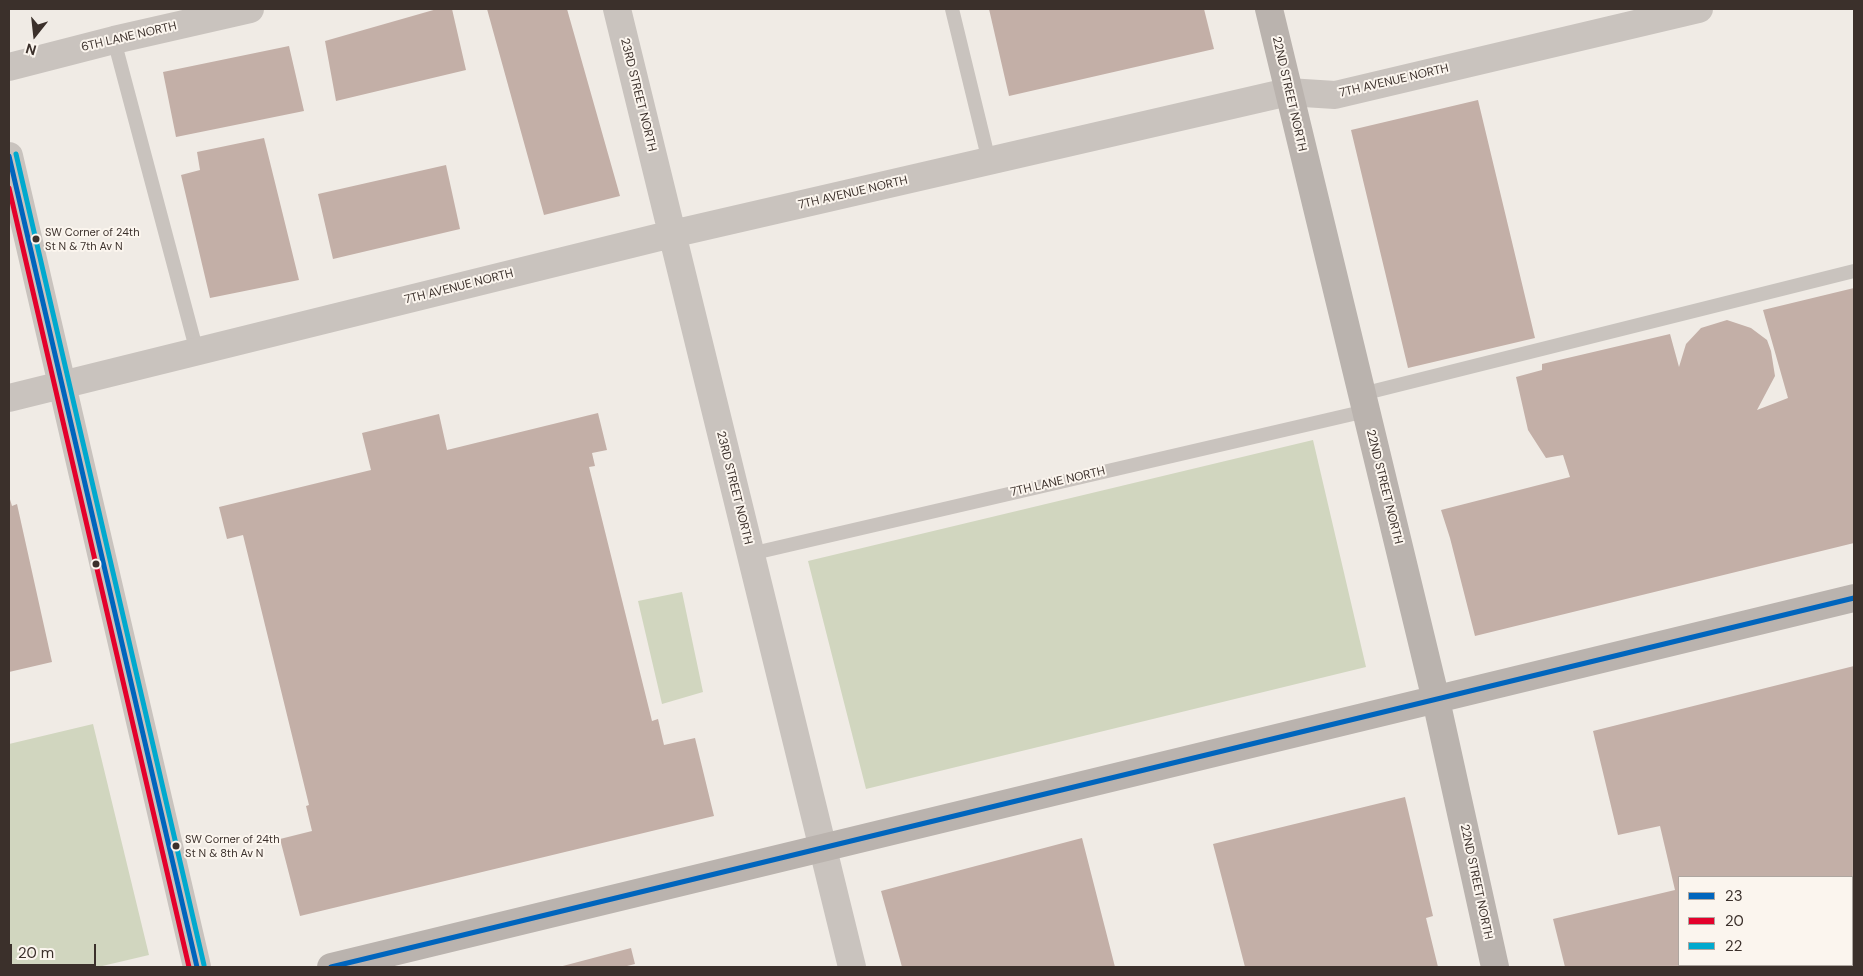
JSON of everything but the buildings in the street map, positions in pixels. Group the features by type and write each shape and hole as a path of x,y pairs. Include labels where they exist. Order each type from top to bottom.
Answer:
{"main road":[{"name":"22ND STREET NORTH","path":"1269,9 1436,700 1495,967"},
{"path":"331,967 1854,598"}],"street":[{"name":"6TH LANE NORTH","path":"9,67 114,40 250,9"},
{"name":"23RD STREET NORTH","path":"617,9 852,967"},
{"name":"7TH AVENUE NORTH","path":"9,398 672,234 1288,92 1335,95 1699,9"},
{"path":"9,156 197,967"}],"lane":[{"path":"952,9 989,161"},
{"path":"114,40 197,352"},
{"name":"7TH LANE NORTH","path":"750,554 1364,403 1854,271"}],"green space":[{"path":"1313,440 1366,667 866,789 808,561"},
{"path":"682,592 703,692 662,704 638,601"},
{"path":"93,724 149,955 98,967 9,967 9,744"}],"transit line":[{"name":"22","path":"16,154 204,965"},
{"name":"23","path":"9,156 197,967"},
{"name":"20","path":"9,188 189,967"},
{"name":"23","path":"331,967 1854,598"}],"place":[{"name":"SW Corner of 24th St N & 7th Av N","path":"36,239"},
{"name":"SW Corner of 24th St N & 8th Av N","path":"176,846"}]}
